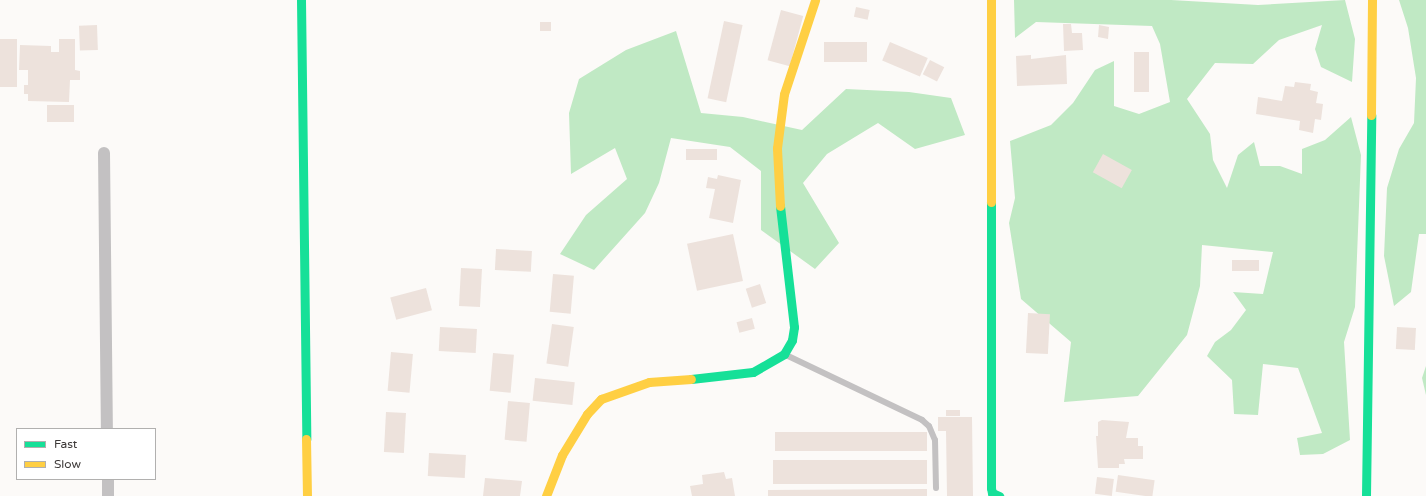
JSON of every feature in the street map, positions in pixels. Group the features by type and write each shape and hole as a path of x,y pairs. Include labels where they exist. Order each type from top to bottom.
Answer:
{"street":[{"path":"302,0 307,496"},
{"path":"546,496 562,455 587,414 601,399 649,382 712,378 753,372 784,354 792,340 794,327 780,205 777,148 784,94 816,0"},
{"path":"991,0 991,488 992,493 999,496"},
{"path":"1366,496 1372,0"},
{"path":"104,153 107,428"},
{"path":"108,480 108,496"}],"lane":[{"path":"784,354 922,420 929,426 935,440 936,488"}],"green space":[{"path":"1014,0 1171,0 1258,5 1345,0 1355,39 1352,82 1321,67 1315,49 1322,25 1279,40 1253,64 1215,63 1187,99 1210,134 1213,160 1227,188 1238,155 1254,142 1260,166 1280,166 1302,174 1302,149 1325,140 1351,117 1361,155 1355,307 1344,342 1350,440 1323,454 1300,455 1297,438 1322,433 1298,368 1263,364 1258,415 1234,414 1232,380 1207,356 1215,342 1231,330 1246,310 1233,292 1263,294 1273,252 1202,245 1200,286 1187,335 1138,396 1064,402 1071,342 1021,299 1009,223 1015,198 1010,141 1051,125 1073,103 1095,70 1114,61 1114,106 1139,114 1170,102 1160,44 1152,26 1036,22 1015,38"},
{"path":"1399,0 1426,0 1426,234 1419,234 1411,292 1394,306 1384,256 1387,188 1399,149 1414,123 1416,78 1408,28"},
{"path":"676,31 701,113 743,117 802,130 846,89 909,92 951,98 965,135 915,149 878,123 827,154 803,183 839,243 815,269 761,230 761,171 730,147 671,138 659,183 645,213 594,270 560,254 586,215 627,179 615,148 571,174 569,113 579,79 626,50"},
{"path":"1426,366 1426,395 1422,378"}],"building":[{"path":"856,7 870,10 868,20 854,17"},
{"path":"781,10 803,16 790,66 768,60"},
{"path":"724,21 743,25 726,102 708,98"},
{"path":"540,22 551,22 551,31 540,31"},
{"path":"1063,24 1071,24 1072,33 1082,33 1083,50 1064,51"},
{"path":"97,25 98,50 80,51 79,26"},
{"path":"1099,25 1109,27 1108,39 1098,37"},
{"path":"0,39 17,39 17,87 0,87"},
{"path":"59,39 75,39 75,70 80,71 80,80 70,80 69,102 28,101 28,94 24,94 24,85 28,85 28,70 19,70 20,45 51,46 51,52 59,52"},
{"path":"824,42 867,42 867,62 824,62"},
{"path":"890,42 928,58 920,76 882,60"},
{"path":"1134,52 1149,52 1149,92 1134,92"},
{"path":"1031,55 1031,59 1066,55 1067,84 1017,86 1016,56"},
{"path":"930,60 944,67 937,82 923,74"},
{"path":"1295,82 1311,84 1310,90 1318,92 1316,103 1323,104 1321,120 1315,119 1313,133 1299,130 1300,121 1256,114 1258,97 1282,101 1285,86 1294,87"},
{"path":"47,105 74,105 74,122 47,122"},
{"path":"686,149 717,149 717,160 686,160"},
{"path":"1103,154 1132,170 1122,188 1093,172"},
{"path":"718,175 741,180 733,223 709,218 715,189 706,188 708,177 717,179"},
{"path":"733,234 743,281 697,291 687,244"},
{"path":"496,249 532,251 531,272 495,270"},
{"path":"1232,260 1259,260 1259,271 1232,271"},
{"path":"461,268 482,269 480,307 459,306"},
{"path":"553,274 574,276 571,314 550,312"},
{"path":"760,284 766,303 752,308 746,289"},
{"path":"426,288 432,310 396,320 390,298"},
{"path":"1028,313 1050,314 1048,354 1026,353"},
{"path":"752,318 755,329 739,333 737,322"},
{"path":"552,324 574,327 568,367 546,364"},
{"path":"440,327 477,329 476,353 439,351"},
{"path":"1397,327 1416,328 1415,350 1396,349"},
{"path":"391,352 413,354 410,393 388,391"},
{"path":"493,353 514,355 511,393 490,391"},
{"path":"535,378 575,382 572,405 533,401"},
{"path":"508,401 530,403 527,442 505,440"},
{"path":"946,410 960,410 960,416 946,416"},
{"path":"386,412 406,413 404,453 384,452"},
{"path":"938,417 972,417 973,496 947,496 946,431 938,431"},
{"path":"1102,420 1129,422 1126,438 1138,438 1138,446 1143,446 1143,459 1124,459 1125,464 1119,464 1119,468 1098,468 1096,436 1098,436 1098,422"},
{"path":"775,432 927,432 927,451 775,451"},
{"path":"429,453 466,455 465,478 428,476"},
{"path":"773,460 927,460 927,484 773,484"},
{"path":"724,472 726,479 732,478 735,496 692,496 690,486 703,484 702,475"},
{"path":"1118,475 1155,480 1152,496 1116,492"},
{"path":"1097,477 1114,479 1112,496 1095,494"},
{"path":"485,478 522,481 520,496 483,496"},
{"path":"927,489 927,496 768,496 768,490"}],"traffic: fast":[{"path":"301,0 306,439"},
{"path":"1366,496 1371,115"},
{"path":"991,202 991,488 992,493 999,496"},
{"path":"691,379 753,372 784,354 792,340 794,327 780,206"}],"traffic: slow":[{"path":"780,206 777,148 784,94 815,0"},
{"path":"991,0 991,202"},
{"path":"1371,115 1372,0"},
{"path":"546,496 562,455 587,414 601,399 649,382 691,379"},
{"path":"306,439 307,496"}]}
